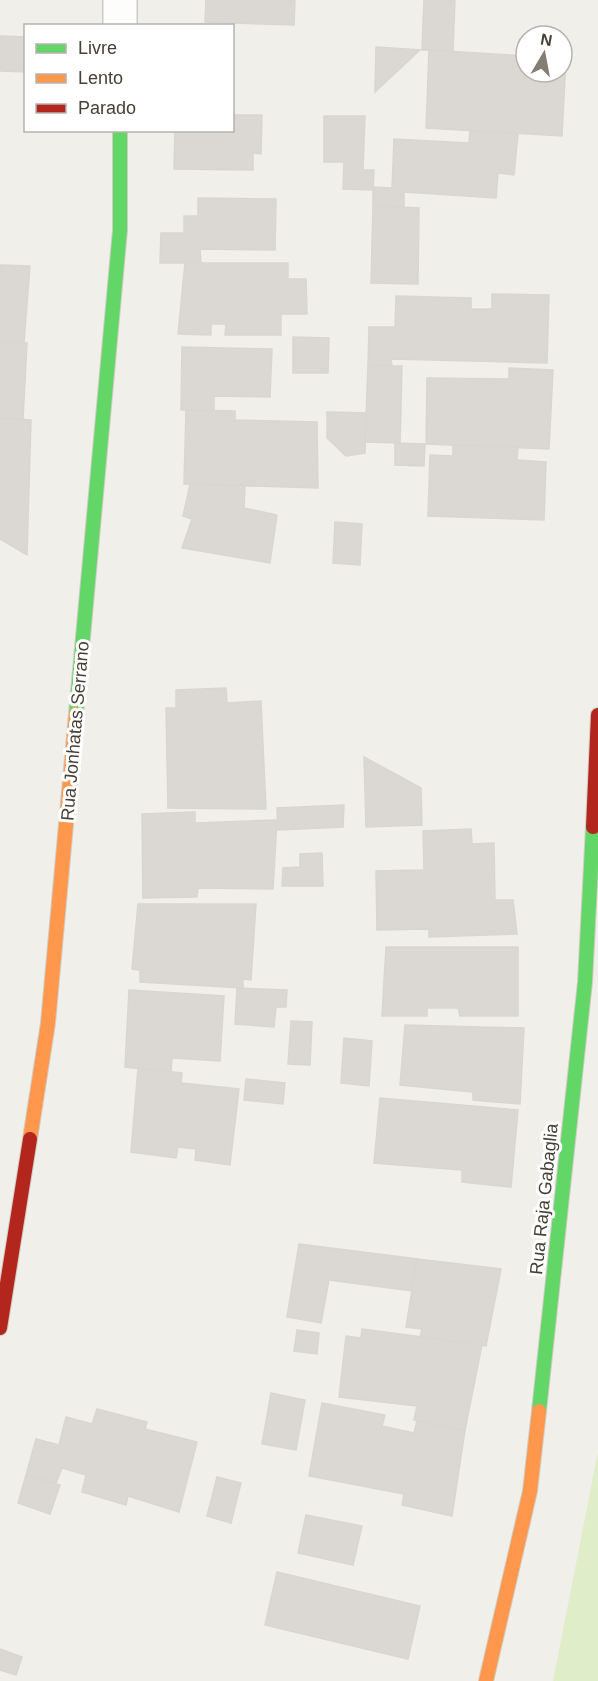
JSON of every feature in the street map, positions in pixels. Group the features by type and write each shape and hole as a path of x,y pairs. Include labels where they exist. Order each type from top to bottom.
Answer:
{"street":[{"path":"120,0 120,24"},
{"name":"Rua Jonhatas Serrano","path":"0,1328 49,1011 120,230 120,132"},
{"name":"Rua Raja Gabaglia","path":"486,1681 530,1491 591,982 598,715"}],"green space":[{"path":"598,1452 598,1681 553,1681"}],"building":[{"path":"206,0 295,0 294,25 205,22"},
{"path":"424,0 455,0 453,51 422,50"},
{"path":"0,36 24,37 24,72 0,71"},
{"path":"376,47 420,50 375,92"},
{"path":"429,50 514,55 514,84 565,84 562,136 426,128"},
{"path":"234,115 262,115 261,154 253,153 253,170 174,169 175,132 234,132"},
{"path":"324,116 365,116 363,170 374,170 373,190 343,189 344,162 324,162"},
{"path":"470,131 518,134 514,175 498,173 496,198 404,192 404,207 373,206 373,187 392,188 394,139 469,143"},
{"path":"198,198 276,199 275,250 200,249 201,263 160,263 161,233 184,233 184,216 198,216"},
{"path":"373,206 419,208 418,284 371,283"},
{"path":"185,263 288,263 288,279 306,279 307,314 281,314 281,335 225,335 226,324 211,324 211,335 178,334"},
{"path":"0,265 30,266 24,343 0,342"},
{"path":"492,294 549,295 547,363 391,359 392,366 368,366 369,327 395,327 396,296 471,298 471,309 492,309"},
{"path":"293,337 329,338 328,373 293,373"},
{"path":"0,342 27,343 23,419 0,418"},
{"path":"182,347 272,349 270,397 214,396 214,410 181,410"},
{"path":"368,366 402,366 400,443 365,442"},
{"path":"509,368 553,370 549,449 426,444 427,378 509,379"},
{"path":"186,410 235,411 235,420 317,422 318,488 184,484"},
{"path":"327,412 366,413 365,453 346,456 327,438"},
{"path":"0,418 31,420 27,555 0,539"},
{"path":"395,443 425,444 424,466 395,465"},
{"path":"453,445 518,447 517,460 546,462 544,520 428,516 430,455 453,456"},
{"path":"190,484 245,486 244,508 277,515 270,563 182,548 192,519 183,516"},
{"path":"335,522 362,524 360,565 333,563"},
{"path":"226,688 227,703 261,701 266,809 168,808 166,708 176,708 176,690"},
{"path":"364,757 421,788 422,825 366,827"},
{"path":"344,805 343,827 278,830 277,808"},
{"path":"195,812 195,823 277,820 273,889 198,888 197,897 143,898 142,814"},
{"path":"471,829 472,844 494,843 495,900 513,900 517,934 429,937 429,929 377,930 376,871 424,870 423,831"},
{"path":"322,853 323,886 282,886 283,868 300,867 300,854"},
{"path":"138,904 256,904 251,980 243,979 243,988 140,982 140,970 132,969"},
{"path":"386,947 518,947 518,1016 460,1016 458,1008 427,1008 427,1016 382,1016"},
{"path":"237,988 287,990 286,1007 276,1007 274,1027 235,1024"},
{"path":"129,990 224,996 220,1061 172,1058 171,1072 125,1067"},
{"path":"291,1021 312,1022 310,1065 288,1064"},
{"path":"405,1025 524,1028 520,1104 473,1100 473,1092 400,1085"},
{"path":"344,1038 372,1041 369,1086 341,1083"},
{"path":"138,1068 182,1073 181,1083 239,1089 230,1165 195,1160 196,1149 178,1147 176,1158 131,1152"},
{"path":"246,1079 285,1083 283,1104 244,1100"},
{"path":"380,1098 518,1110 511,1187 462,1182 462,1170 374,1163"},
{"path":"299,1244 417,1259 412,1291 329,1280 321,1323 287,1317"},
{"path":"417,1259 501,1269 486,1346 420,1337 422,1329 406,1327"},
{"path":"362,1329 482,1345 465,1430 414,1420 417,1406 339,1397 346,1336 361,1338"},
{"path":"297,1330 319,1333 317,1354 294,1351"},
{"path":"271,1393 305,1400 296,1450 262,1444"},
{"path":"322,1403 385,1415 382,1426 414,1433 417,1421 465,1430 452,1516 402,1505 404,1494 309,1476"},
{"path":"97,1409 147,1422 145,1429 197,1442 179,1512 128,1496 126,1505 82,1492 86,1475 62,1468 56,1483 26,1475 36,1439 59,1445 66,1417 92,1424"},
{"path":"26,1475 60,1485 50,1514 18,1503"},
{"path":"217,1477 241,1483 231,1523 207,1516"},
{"path":"306,1515 362,1526 353,1565 298,1553"},
{"path":"277,1572 420,1606 408,1659 265,1625"},
{"path":"0,1649 22,1657 16,1675 0,1670"}],"traffic: fast":[{"path":"76,714 120,230 120,132"},
{"path":"539,1411 585,982 593,827"}],"traffic: slow":[{"path":"30,1139 48,1023 76,714"},
{"path":"486,1681 530,1491 539,1411"}],"traffic: jam":[{"path":"593,827 598,715"},
{"path":"0,1328 30,1139"}]}
